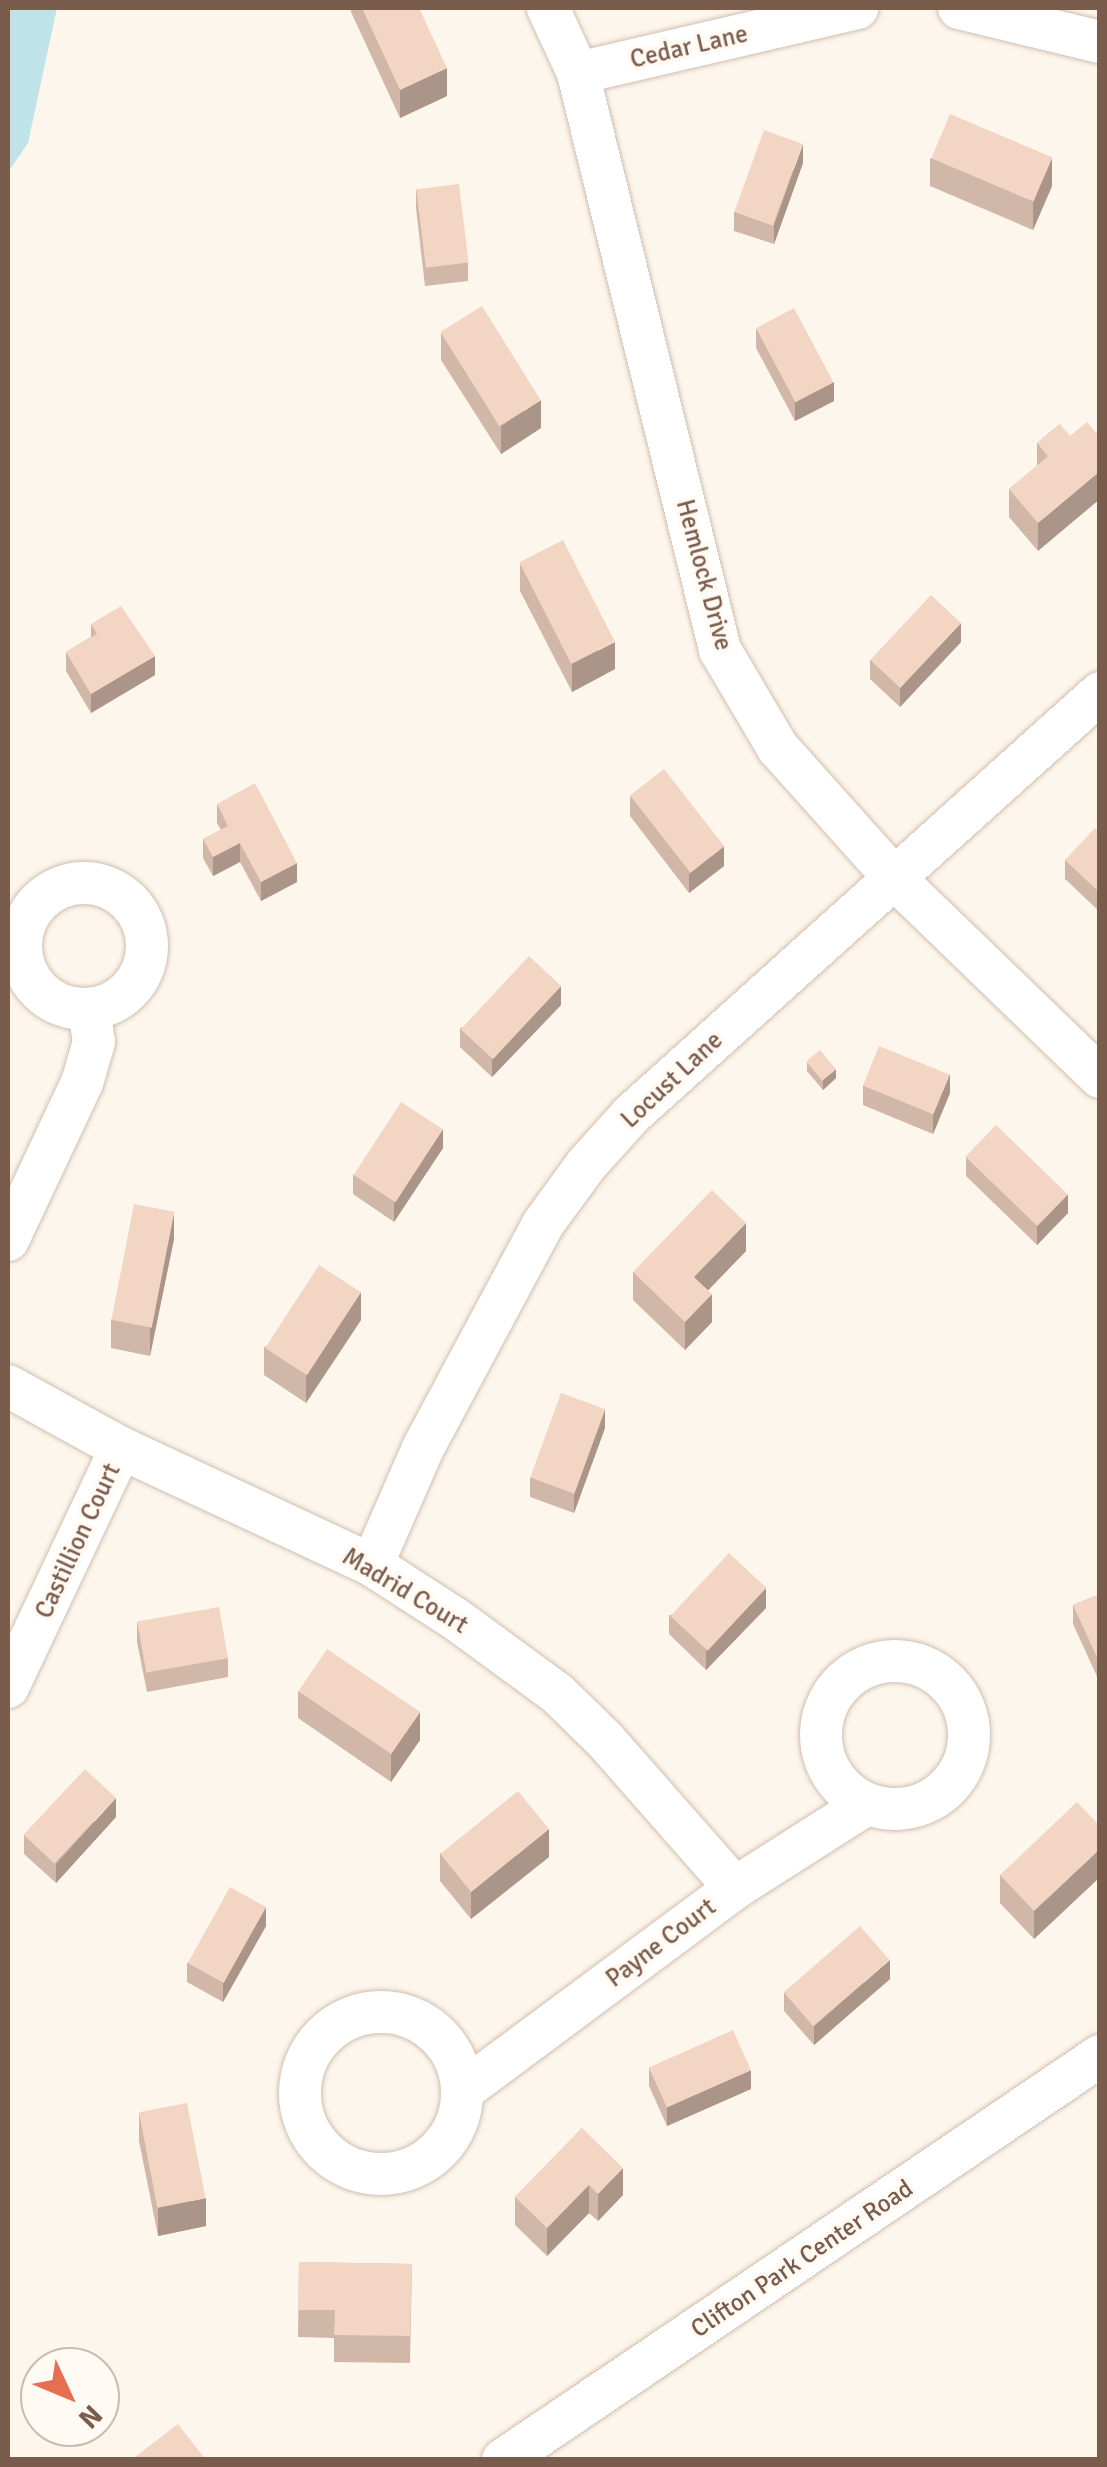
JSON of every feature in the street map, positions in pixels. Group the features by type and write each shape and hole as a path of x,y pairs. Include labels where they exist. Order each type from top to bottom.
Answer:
{"street":[{"name":"Hemlock Drive","path":"548,8 578,73 720,650 778,748 896,879 1100,1077"},
{"name":"Cedar Lane","path":"578,73 858,8"},
{"path":"959,8 1100,42"},
{"name":"Locust Lane","path":"372,1566 422,1448 543,1224 586,1165 632,1114 1100,693"},
{"path":"8,1240 82,1083 94,1042 88,1009"},
{"name":"Madrid Court","path":"8,1386 121,1448 372,1566 558,1694 736,1888"},
{"name":"Castillion Court","path":"8,1687 121,1448"},
{"name":"Payne Court","path":"462,2091 736,1888 866,1804"},
{"name":"Clifton Park Center Road","path":"504,2460 1100,2056"}],"water":[{"path":"8,8 57,8 28,143 8,172"}],"building":[{"path":"362,8 419,8 447,68 400,90"},
{"path":"950,114 1052,157 1033,202 931,158"},
{"path":"764,130 803,144 773,226 734,212"},
{"path":"459,184 469,262 426,268 416,189"},
{"path":"482,306 541,400 499,426 440,332"},
{"path":"794,308 833,382 795,402 756,328"},
{"path":"1087,422 1100,437 1100,471 1038,523 1009,489 1048,456 1037,443 1060,424 1070,436"},
{"path":"563,540 615,642 571,664 519,562"},
{"path":"931,595 961,623 900,688 870,660"},
{"path":"121,606 155,656 91,694 66,652 97,634 91,624"},
{"path":"664,769 724,846 690,873 630,795"},
{"path":"255,783 297,863 261,882 240,843 213,857 203,839 228,826 217,804"},
{"path":"1095,828 1100,833 1100,893 1065,860"},
{"path":"529,956 561,986 493,1059 461,1029"},
{"path":"879,1046 949,1074 933,1114 863,1086"},
{"path":"820,1050 836,1069 822,1081 806,1062"},
{"path":"401,1102 443,1129 396,1202 354,1175"},
{"path":"996,1125 1068,1194 1037,1226 965,1157"},
{"path":"712,1190 746,1223 694,1277 712,1294 685,1322 633,1272"},
{"path":"134,1204 174,1212 152,1328 111,1320"},
{"path":"319,1265 361,1292 307,1375 265,1348"},
{"path":"561,1393 605,1409 574,1494 530,1478"},
{"path":"729,1553 766,1588 708,1651 670,1616"},
{"path":"1100,1594 1100,1664 1073,1605"},
{"path":"219,1607 228,1658 146,1673 137,1621"},
{"path":"327,1649 420,1712 391,1754 298,1691"},
{"path":"85,1769 116,1798 54,1863 24,1835"},
{"path":"518,1791 549,1829 471,1892 440,1854"},
{"path":"1077,1802 1100,1826 1100,1849 1034,1911 1000,1875"},
{"path":"230,1887 266,1907 224,1983 188,1963"},
{"path":"860,1926 890,1960 813,2026 784,1992"},
{"path":"733,2030 751,2070 667,2108 649,2067"},
{"path":"187,2103 206,2198 157,2208 139,2112"},
{"path":"582,2128 623,2168 598,2194 589,2185 547,2228 515,2197"},
{"path":"299,2262 412,2264 410,2336 334,2335 335,2310 298,2310"},
{"path":"178,2424 206,2460 131,2460"}]}
